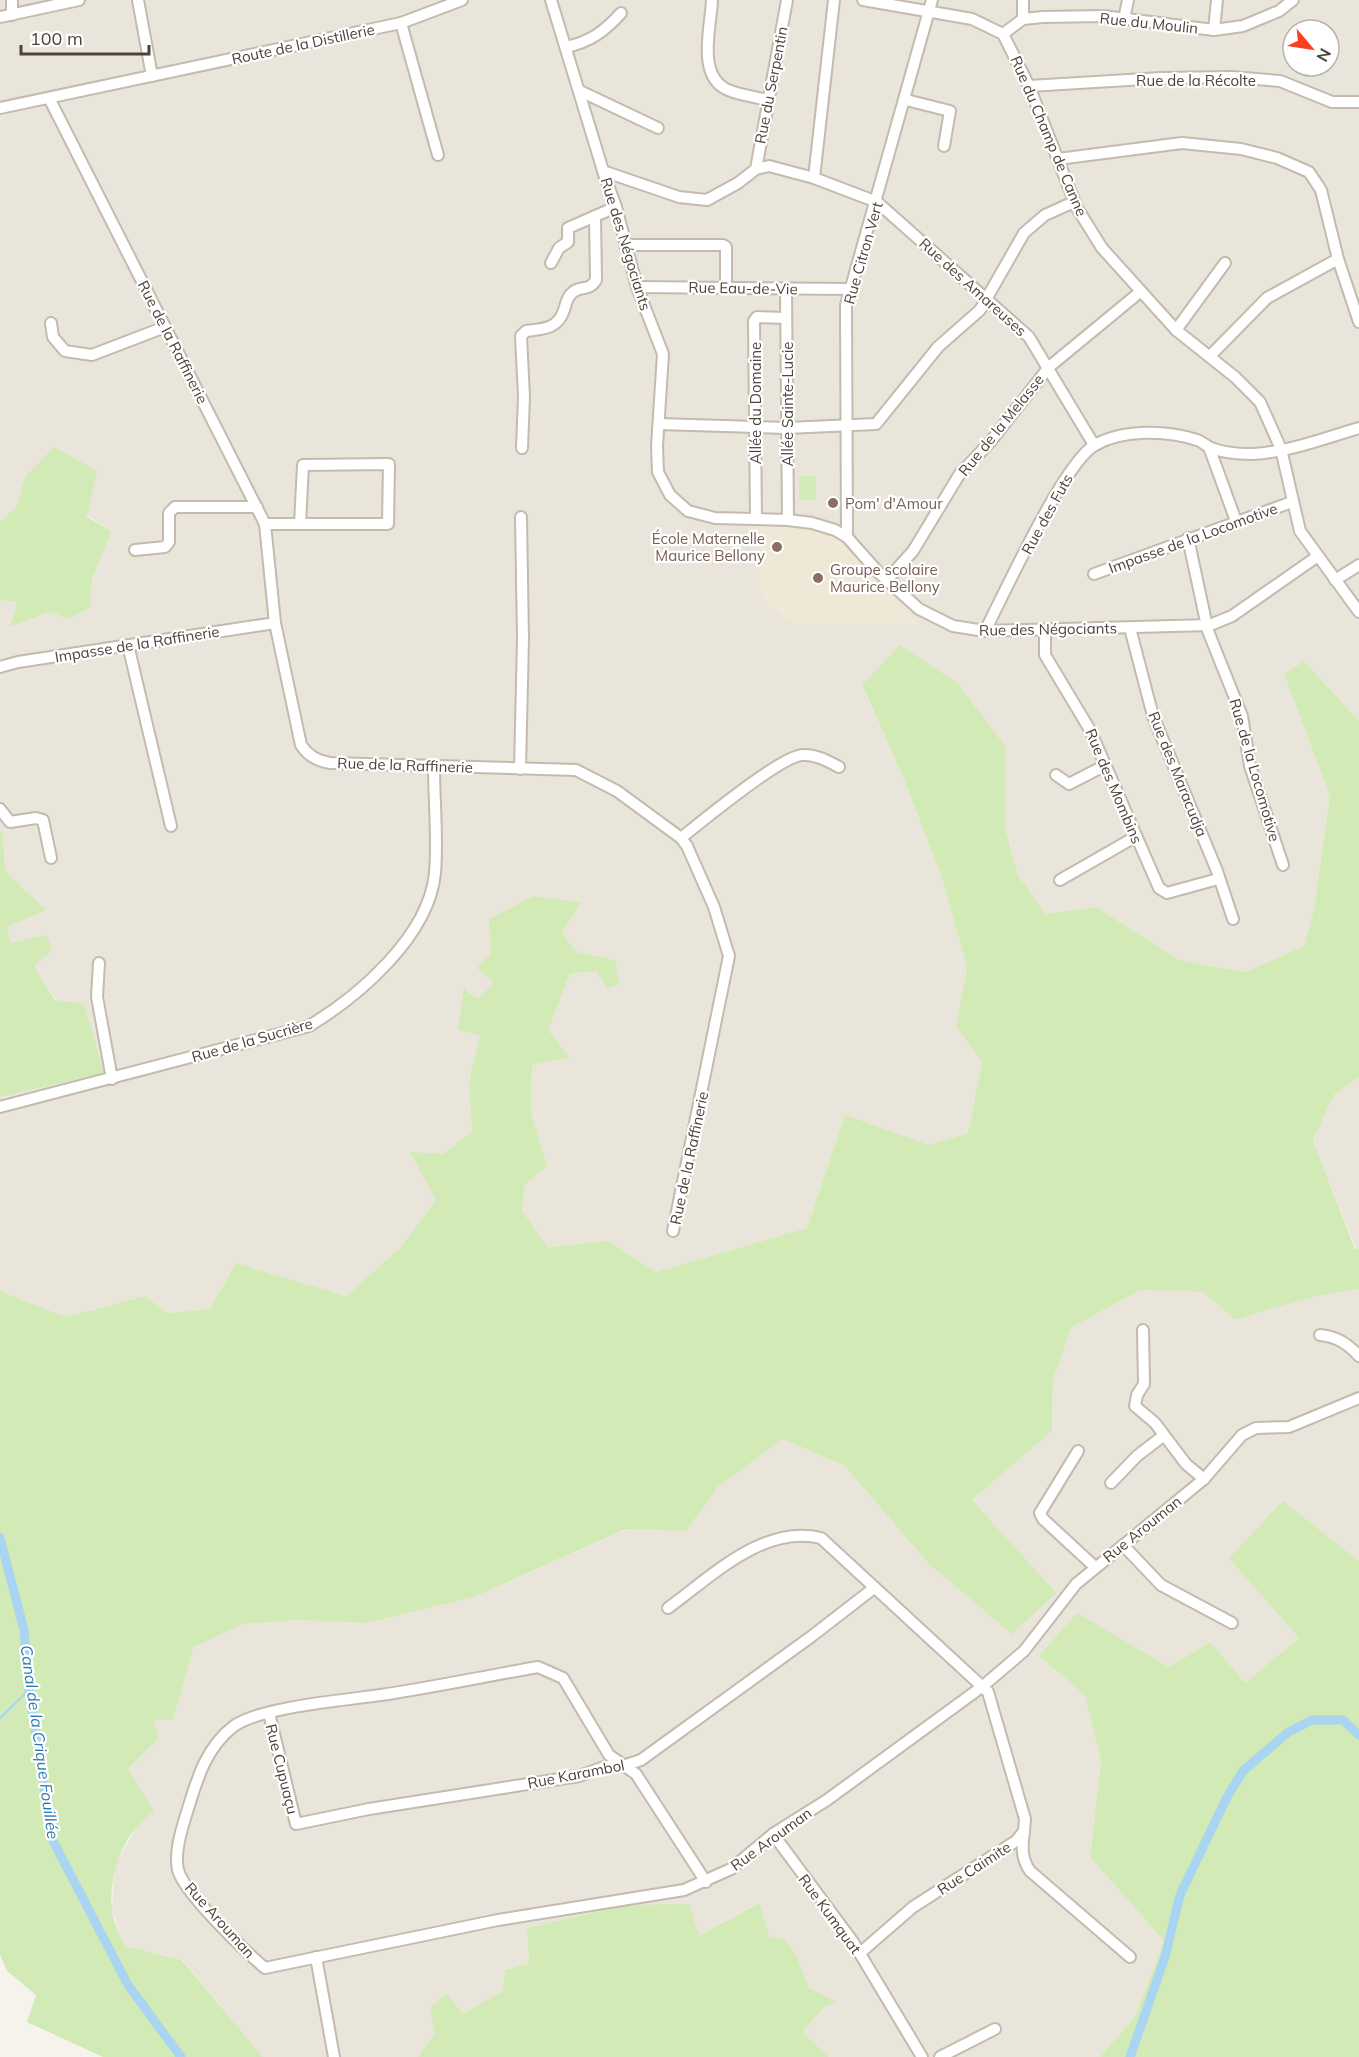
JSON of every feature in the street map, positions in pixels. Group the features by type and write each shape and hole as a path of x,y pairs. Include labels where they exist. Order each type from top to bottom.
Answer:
{"street":[{"path":"12,0 12,15"},
{"path":"0,17 79,0"},
{"path":"138,0 152,76"},
{"name":"Route de la Distillerie","path":"0,108 401,23 462,0"},
{"name":"Rue des Négociants","path":"551,0 616,207 637,287 663,354 658,472 669,495 688,511 715,519 788,520 812,523 847,537 886,580 919,609 952,627 985,632 1207,626 1232,616 1318,556"},
{"path":"712,0 708,65 714,82 728,90 768,100"},
{"name":"Rue du Serpentin","path":"756,169 787,0"},
{"path":"814,178 834,0"},
{"path":"863,0 931,6 972,19 1003,34 1023,19 1023,0"},
{"path":"1124,19 1128,0"},
{"path":"1214,30 1217,0"},
{"name":"Rue du Moulin","path":"1023,19 1103,16 1214,30 1261,21 1293,0"},
{"name":"Rue Citron Vert","path":"847,537 846,305 878,202 931,6"},
{"path":"566,47 587,41 602,32 621,13"},
{"path":"401,23 438,156"},
{"name":"Rue du Champ de Canne","path":"1003,34 1029,87 1074,202 1102,248 1176,330 1260,402 1281,449 1300,531 1359,612"},
{"name":"Rue de la Récolte","path":"1029,87 1161,78 1232,77 1280,81 1332,102 1359,102"},
{"path":"580,91 658,128"},
{"name":"Rue de la Raffinerie","path":"49,98 265,524 275,623 301,745 310,756 330,763 576,770 590,775 617,791 681,838 691,853 714,908 729,956 673,1231"},
{"path":"906,100 950,111 944,146"},
{"path":"1058,159 1182,143 1241,149 1277,158 1309,172 1321,190 1338,259 1359,322"},
{"path":"603,171 679,197 707,200 738,183 756,169 769,166 814,178 878,202"},
{"name":"Rue des Amareuses","path":"878,202 1029,337 1094,445"},
{"path":"659,424 787,428 869,426 882,419 938,347 980,310 988,300 1009,257 1024,233 1045,215 1074,202"},
{"path":"551,263 559,248 568,242 568,228 616,207"},
{"path":"522,448 524,397 521,336 526,331 548,329 556,324 570,294 575,290 588,289 593,285 596,280 595,216"},
{"path":"625,245 726,247 726,288"},
{"path":"1210,357 1267,298 1338,259"},
{"path":"1176,330 1226,263"},
{"name":"Rue Eau-de-Vie","path":"637,287 850,289"},
{"name":"Allée Sainte-Lucie","path":"786,289 788,520"},
{"name":"Rue de la Melasse","path":"886,580 913,551 959,476 991,441 1049,367 1140,292"},
{"name":"Allée du Domaine","path":"756,519 754,321 757,317 786,318"},
{"path":"51,323 57,344 65,351 92,355 165,327"},
{"name":"Rue des Futs","path":"985,632 1061,485 1079,459 1094,445 1124,435 1147,433 1199,440 1209,447 1229,453 1252,454 1281,449 1359,428"},
{"path":"1209,447 1236,521"},
{"path":"265,524 300,524 388,524 389,464 303,465 300,524"},
{"name":"Impasse de la Locomotive","path":"1094,574 1292,502"},
{"path":"135,550 165,547 169,543 169,513 175,507 257,507"},
{"path":"520,769 523,639 521,517"},
{"name":"Rue de la Locomotive","path":"1188,538 1207,626 1242,716 1250,766 1283,865"},
{"path":"1335,580 1359,565"},
{"name":"Impasse de la Raffinerie","path":"0,667 18,662 275,623"},
{"name":"Rue des Maracudja","path":"1130,628 1153,716 1233,919"},
{"name":"Rue des Mombins","path":"1045,630 1044,655 1084,718 1135,837 1162,891 1167,892 1218,879"},
{"path":"128,645 171,826"},
{"path":"681,838 713,812 794,757 813,756 838,766"},
{"path":"1056,775 1069,784 1104,766"},
{"name":"Rue de la Sucrière","path":"0,1107 309,1026 341,1007 363,987 412,932 427,902 435,875 434,767"},
{"path":"0,809 10,822 36,818 43,820 51,858"},
{"path":"1060,880 1135,837"},
{"path":"99,963 97,997 112,1078"},
{"path":"1143,1330 1144,1384 1135,1406 1155,1423 1186,1464 1204,1479"},
{"path":"1320,1335 1333,1337 1348,1344 1359,1356"},
{"name":"Rue Arouman","path":"269,1713 236,1725 218,1741 203,1762 178,1845 178,1870 191,1890 244,1951 265,1968 498,1920 684,1890 731,1869 773,1834 827,1800 983,1686 1024,1651 1076,1584 1204,1479 1242,1435 1256,1428 1289,1427 1359,1398"},
{"path":"1110,1483 1137,1456 1163,1436"},
{"path":"1078,1451 1040,1513 1043,1519 1095,1567"},
{"path":"668,1608 758,1546 796,1535 821,1538 873,1588 983,1686"},
{"path":"1123,1545 1161,1585 1232,1623"},
{"name":"Rue Karambol","path":"296,1824 369,1809 579,1776 608,1766 626,1765 640,1760 873,1588"},
{"path":"269,1713 538,1667 563,1678 609,1755 636,1774 706,1882"},
{"name":"Rue Caimite","path":"860,1953 913,1907 1016,1840 1024,1831 1025,1819 990,1698 983,1686"},
{"name":"Rue Cupuaçu","path":"269,1713 296,1824"},
{"path":"1024,1831 1022,1851 1024,1862 1030,1871 1130,1957"},
{"name":"Rue Kumquat","path":"773,1834 860,1953 922,2057"},
{"path":"316,1958 334,2057"},
{"path":"940,2057 994,2029"}],"shaded area":[{"path":"0,0 1359,0 1359,721 1304,661 1284,674 1330,796 1314,909 1304,946 1247,972 1179,960 1096,907 1046,914 1018,875 1006,830 1005,746 862,686 903,777 941,875 967,967 956,1027 982,1062 968,1133 929,1145 845,1116 807,1228 656,1272 608,1241 548,1247 522,1211 525,1185 547,1166 531,1113 532,1064 570,973 597,972 615,960 577,952 562,933 580,904 478,999 465,988 480,1035 469,1081 472,1131 443,1154 436,1200 399,1249 346,1296 236,1263 210,1309 168,1313 145,1296 66,1317 0,1291 0,1097 103,1072 34,966 11,943 7,927 46,910 5,871 3,835 0,831 0,599 17,603 11,627 50,612 69,619 89,607 92,578 112,531 25,477 17,505 0,522"},
{"name":"Groupe scolaire Maurice Bellony","path":"760,525 812,528 837,538 919,624 790,623 761,596"},
{"path":"1359,1077 1359,1249 1356,1249 1313,1140 1334,1095"},
{"path":"1359,1289 1359,1561 1283,1501 1299,1638 1244,1684 1210,1642 1169,1667 1077,1614 1039,1656 1085,1694 1101,1761 1090,1857 1164,1941 1136,2015 1100,2057 829,2057 802,2032 824,2007 837,2002 809,1988 797,1956 770,1937 758,1903 699,1936 627,1905 527,1928 529,1963 505,1970 503,1991 435,2034 418,2057 263,2057 183,1960 125,1946 112,1911 114,1866 141,1820 128,1769 159,1738 154,1720 173,1720 194,1647 243,1624 297,1620 367,1623 474,1597 627,1529 686,1531 718,1487 783,1439 845,1466 927,1562 1055,1593 972,1500 1052,1431 1053,1380 1071,1328 1140,1290 1203,1292 1235,1320 1278,1306 1335,1292"}],"green space":[{"path":"54,447 97,471 87,517 112,531 92,578 90,607 69,619 50,612 10,627 17,603 0,599 0,522 17,505 25,477"},
{"path":"799,476 816,476 816,500 799,500"},
{"path":"900,645 957,683 1005,746 1006,831 1018,875 1046,914 1096,907 1179,960 1246,972 1304,946 1314,909 1330,796 1284,674 1304,661 1359,721 1359,1077 1334,1095 1313,1140 1355,1249 1359,1249 1359,1289 1312,1298 1235,1320 1203,1292 1140,1290 1071,1328 1053,1380 1052,1431 972,1500 1056,1593 1012,1634 927,1562 845,1466 783,1439 718,1487 686,1531 626,1529 474,1597 367,1623 297,1620 243,1624 194,1647 173,1720 154,1720 159,1738 128,1769 154,1811 134,1830 120,1854 111,1896 113,1915 125,1946 182,1960 263,2057 103,2057 27,2022 36,1995 7,1971 0,1955 0,1291 66,1317 145,1296 168,1313 210,1309 236,1263 346,1296 399,1249 436,1200 410,1152 443,1154 472,1131 469,1081 480,1035 458,1030 464,988 478,999 494,983 477,968 491,953 489,919 534,896 581,903 562,933 577,952 615,960 620,984 607,988 597,972 570,973 548,1030 569,1057 532,1065 531,1113 547,1166 525,1185 522,1211 548,1247 608,1241 656,1272 807,1228 845,1115 929,1145 968,1133 982,1062 956,1027 967,967 941,875 903,777 862,685"},
{"path":"0,831 3,835 5,871 46,910 7,927 11,943 47,935 52,950 34,966 55,1000 84,1004 104,1073 0,1097"},
{"path":"1283,1501 1359,1561 1359,2057 1100,2057 1136,2015 1164,1941 1090,1857 1101,1761 1085,1695 1039,1656 1077,1613 1169,1667 1210,1642 1245,1683 1299,1638 1229,1558"},
{"path":"759,1903 770,1937 785,1939 797,1956 809,1988 837,2002 824,2007 802,2032 829,2057 418,2057 435,2034 430,2007 447,1994 463,2014 503,1991 505,1970 529,1963 527,1928 627,1905 689,1904 699,1936"}],"waterway":[{"name":"Canal de la Crique Fouillée","path":"0,1538 24,1630 29,1690 52,1839 128,1985 181,2057"},
{"path":"0,1718 29,1690"},
{"name":"Canal de la Crique Fouillée","path":"1130,2057 1165,1957 1180,1895 1227,1797 1243,1771 1287,1733 1312,1720 1343,1720 1359,1735"}],"place":[{"name":"Pom' d'Amour","path":"833,503"},
{"name":"École Maternelle Maurice Bellony","path":"777,547"},
{"name":"Groupe scolaire Maurice Bellony","path":"818,578"}]}
